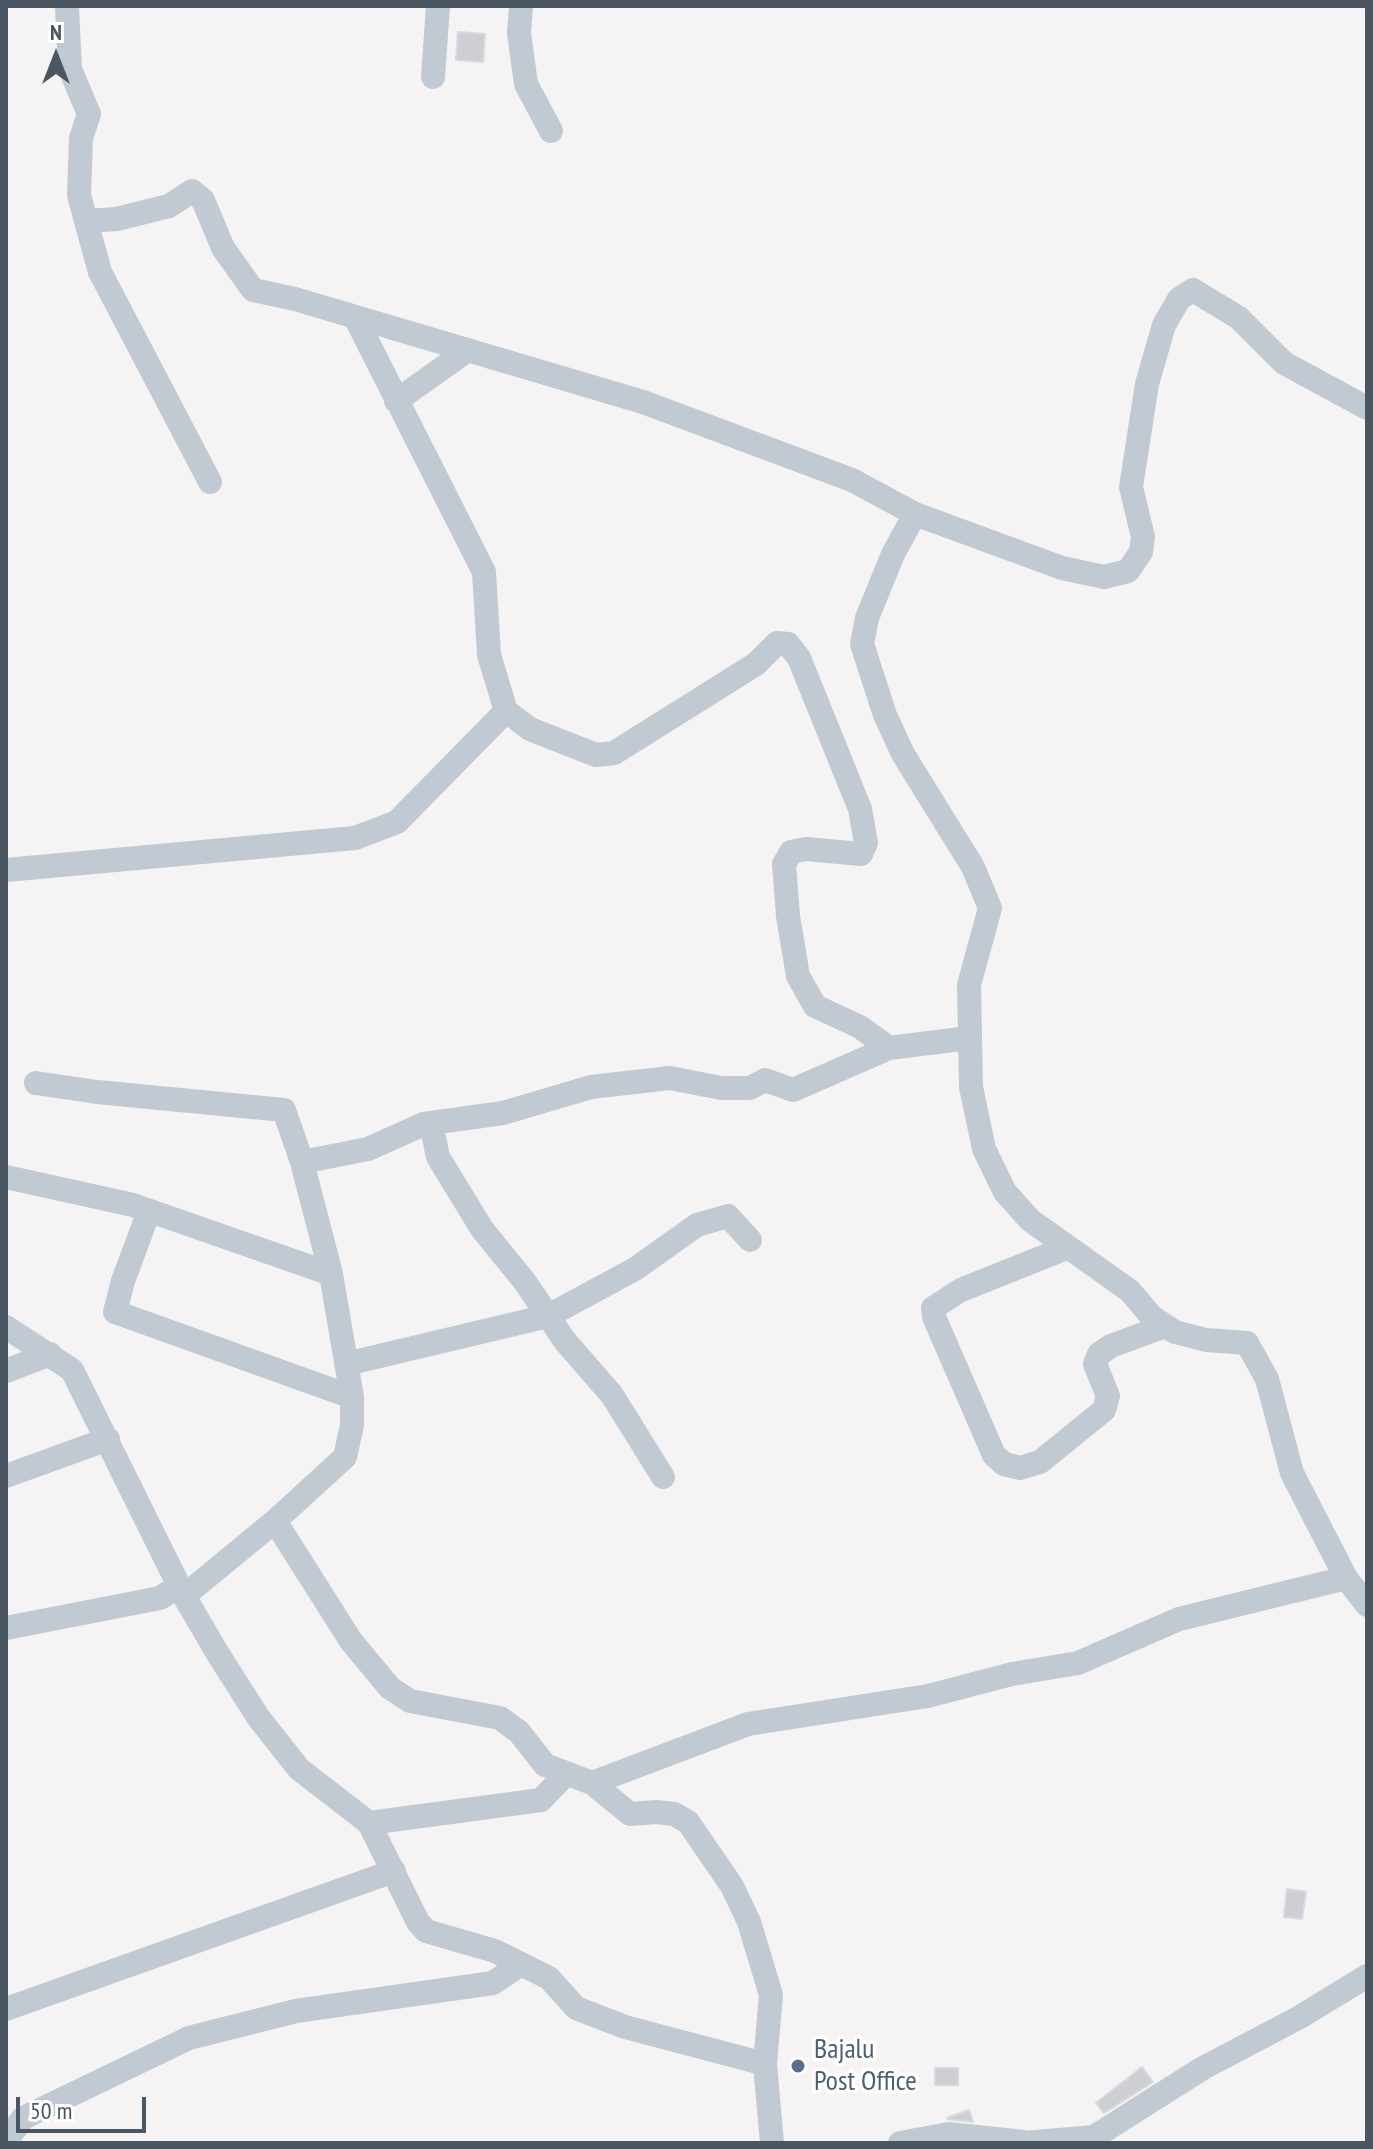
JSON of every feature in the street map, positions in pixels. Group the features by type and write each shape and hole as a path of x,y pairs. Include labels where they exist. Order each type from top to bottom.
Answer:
{"street":[{"path":"67,6 70,69 89,114 81,138 79,195 100,272 210,482"},
{"path":"433,77 438,6"},
{"path":"521,6 519,33 526,84 551,131"},
{"path":"86,221 117,219 169,206 192,191 203,200 223,248 253,290 643,402 852,480 915,514 1062,568 1104,577 1128,571 1141,552 1143,537 1131,487 1147,384 1164,325 1179,299 1193,290 1239,318 1284,363 1367,408"},
{"path":"355,317 484,572 489,655 506,711 530,729 596,755 614,753 756,664 777,643 788,644 799,658 860,809 866,843 861,854 806,849 791,852 784,864 788,916 798,976 815,1006 860,1027 889,1048"},
{"path":"396,401 468,350"},
{"path":"915,514 893,554 867,618 862,644 885,715 903,754 973,867 990,908 969,985 974,1109 984,1149 1005,1192 1030,1220 1130,1291 1165,1326 1175,1332 1206,1340 1247,1343 1267,1379 1292,1473 1346,1578 1367,1605"},
{"path":"6,870 355,838 397,822 506,711"},
{"path":"302,1162 368,1149 431,1123 503,1113 591,1087 670,1078 721,1088 750,1088 765,1080 793,1090 889,1048 969,1038"},
{"path":"6,1628 182,1591 275,1521 345,1457 352,1425 352,1397 331,1274 302,1162 284,1110 36,1083"},
{"path":"431,1123 438,1157 457,1190 548,1316 620,1407 663,1477"},
{"path":"6,1177 149,1211 331,1274"},
{"path":"149,1211 115,1312 352,1397"},
{"path":"346,1364 548,1316 635,1269 697,1225 728,1216 750,1240"},
{"path":"1066,1248 961,1290 933,1308 934,1317 994,1455 1004,1464 1020,1468 1040,1462 1104,1410 1108,1396 1095,1364 1099,1354 1111,1346 1165,1326"},
{"path":"6,1327 72,1370 182,1591 258,1717 299,1769 369,1823 418,1922 426,1931 495,1951 549,1978 576,2008 625,2027 765,2064"},
{"path":"6,1371 50,1354"},
{"path":"6,1476 108,1439"},
{"path":"275,1521 351,1641 390,1688 410,1701 500,1718 519,1732 545,1765 592,1783 630,1814 674,1814 688,1822 732,1886 749,1922 771,1995 765,2064 772,2143"},
{"path":"592,1783 748,1724 914,1698 1012,1674 1078,1663 1179,1619 1346,1578"},
{"path":"369,1823 541,1800 566,1774"},
{"path":"6,2009 394,1871"},
{"path":"6,2141 23,2118 189,2038 296,2011 493,1983 521,1964"},
{"path":"900,2143 949,2134 1024,2142 1094,2137 1203,2068 1300,2017 1367,1976"}],"building":[{"path":"458,32 485,34 483,62 456,60"},
{"path":"1287,1889 1306,1892 1302,1919 1284,1917"},
{"path":"1142,2067 1153,2082 1104,2113 1096,2103"},
{"path":"935,2068 958,2068 958,2085 935,2085"},
{"path":"969,2110 973,2122 947,2118"}],"place":[{"name":"Bajalu Post Office","path":"798,2066"}]}
